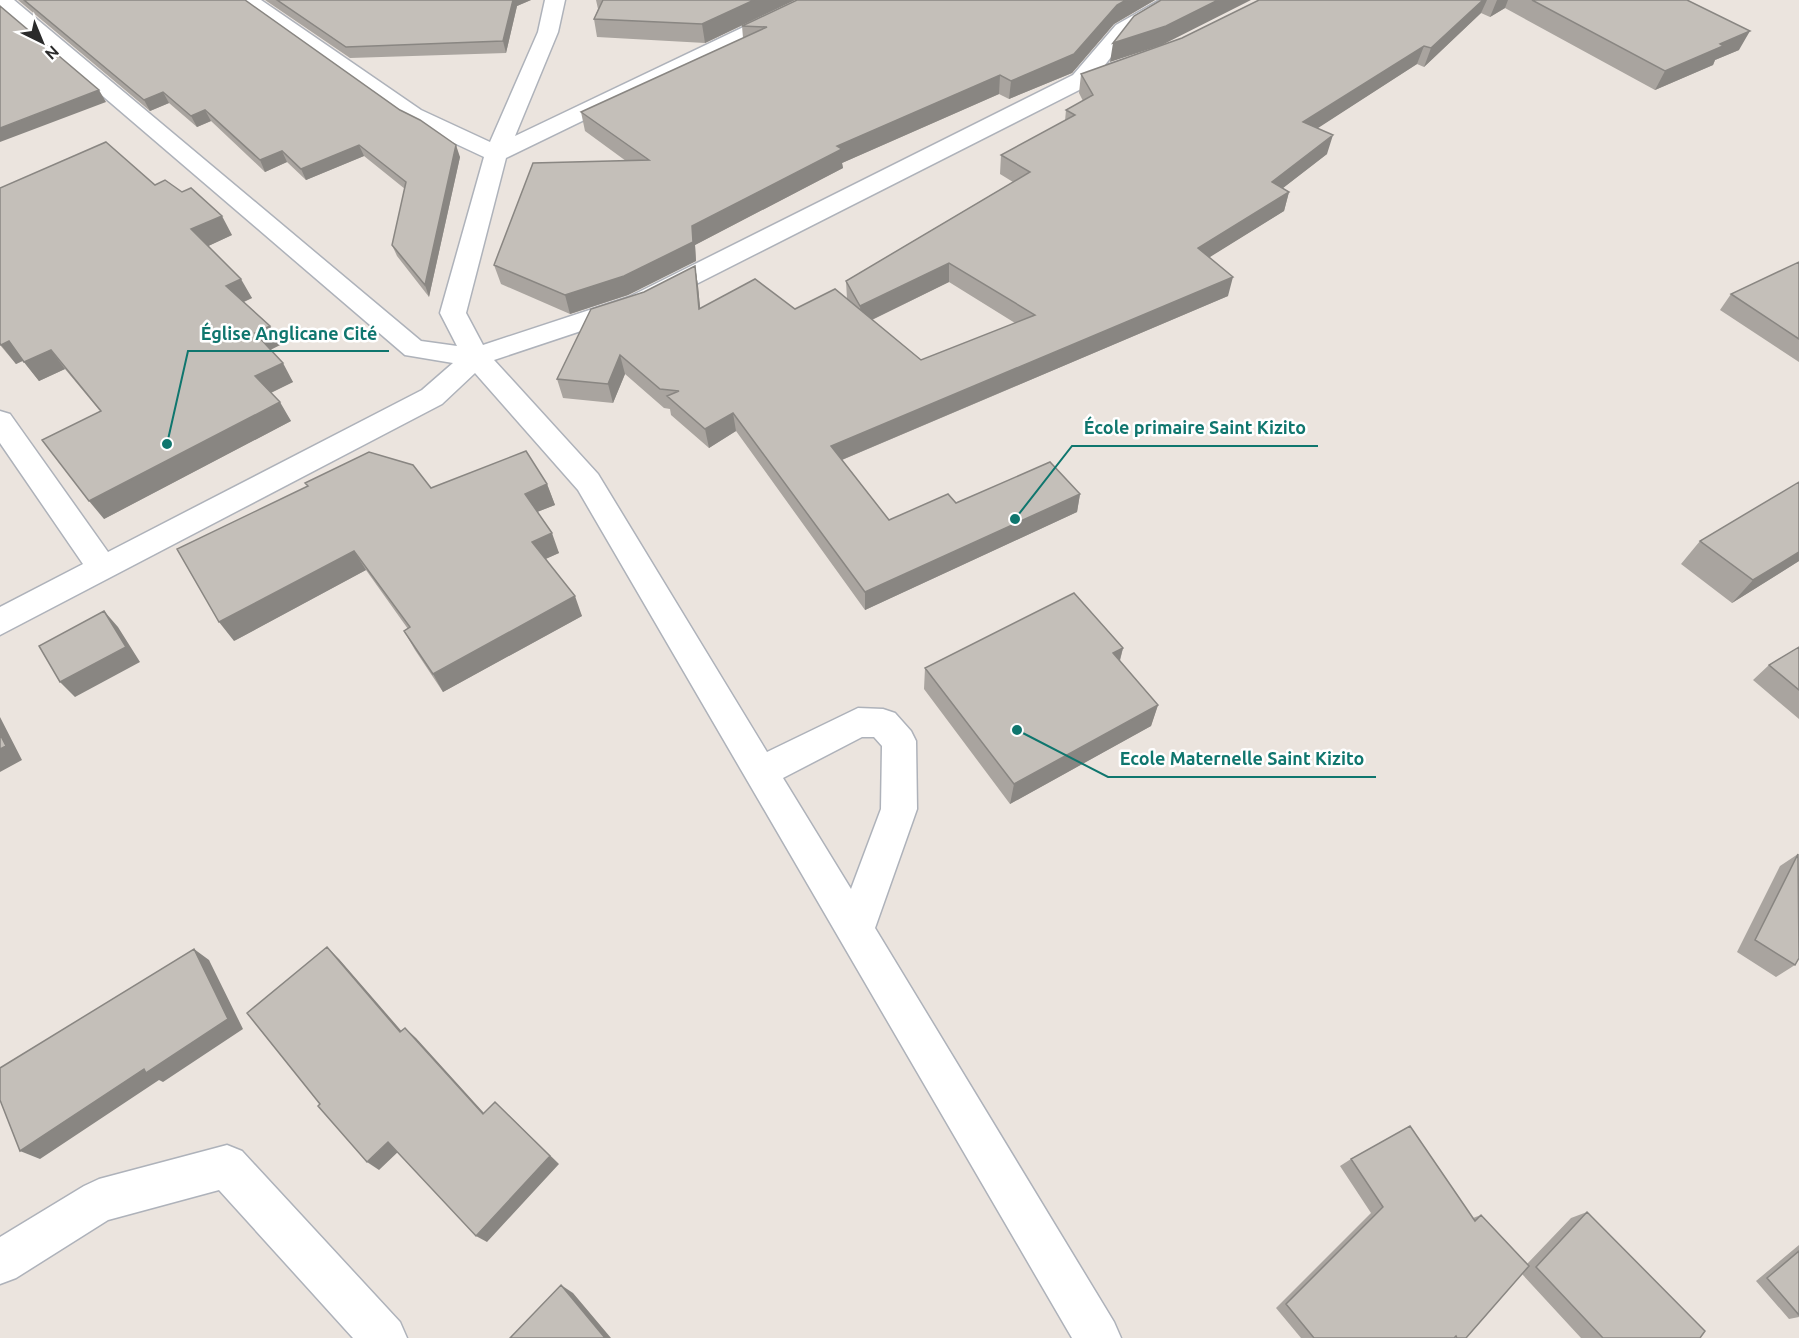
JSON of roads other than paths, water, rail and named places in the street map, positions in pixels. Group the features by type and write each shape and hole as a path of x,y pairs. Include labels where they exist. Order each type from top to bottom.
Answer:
{"street":[{"path":"2,0 414,349 476,357"},
{"path":"248,0 413,115 496,154"},
{"path":"555,0 548,32 496,154 453,313 476,357 588,482 1098,1338"},
{"path":"496,154 816,0"},
{"path":"1081,80 1123,29 1174,0"},
{"path":"0,622 432,397 476,357 638,303 1081,80 1148,58"},
{"path":"0,421 103,569"},
{"path":"761,772 858,722 883,723 899,741 899,808 855,930"},
{"path":"0,1262 99,1201 227,1166 384,1338"}],"place":[{"name":"Église Anglicane Cité","path":"167,444"},
{"name":"École primaire Saint Kizito","path":"1015,519"},
{"name":"Ecole Maternelle Saint Kizito","path":"1017,730"}]}
